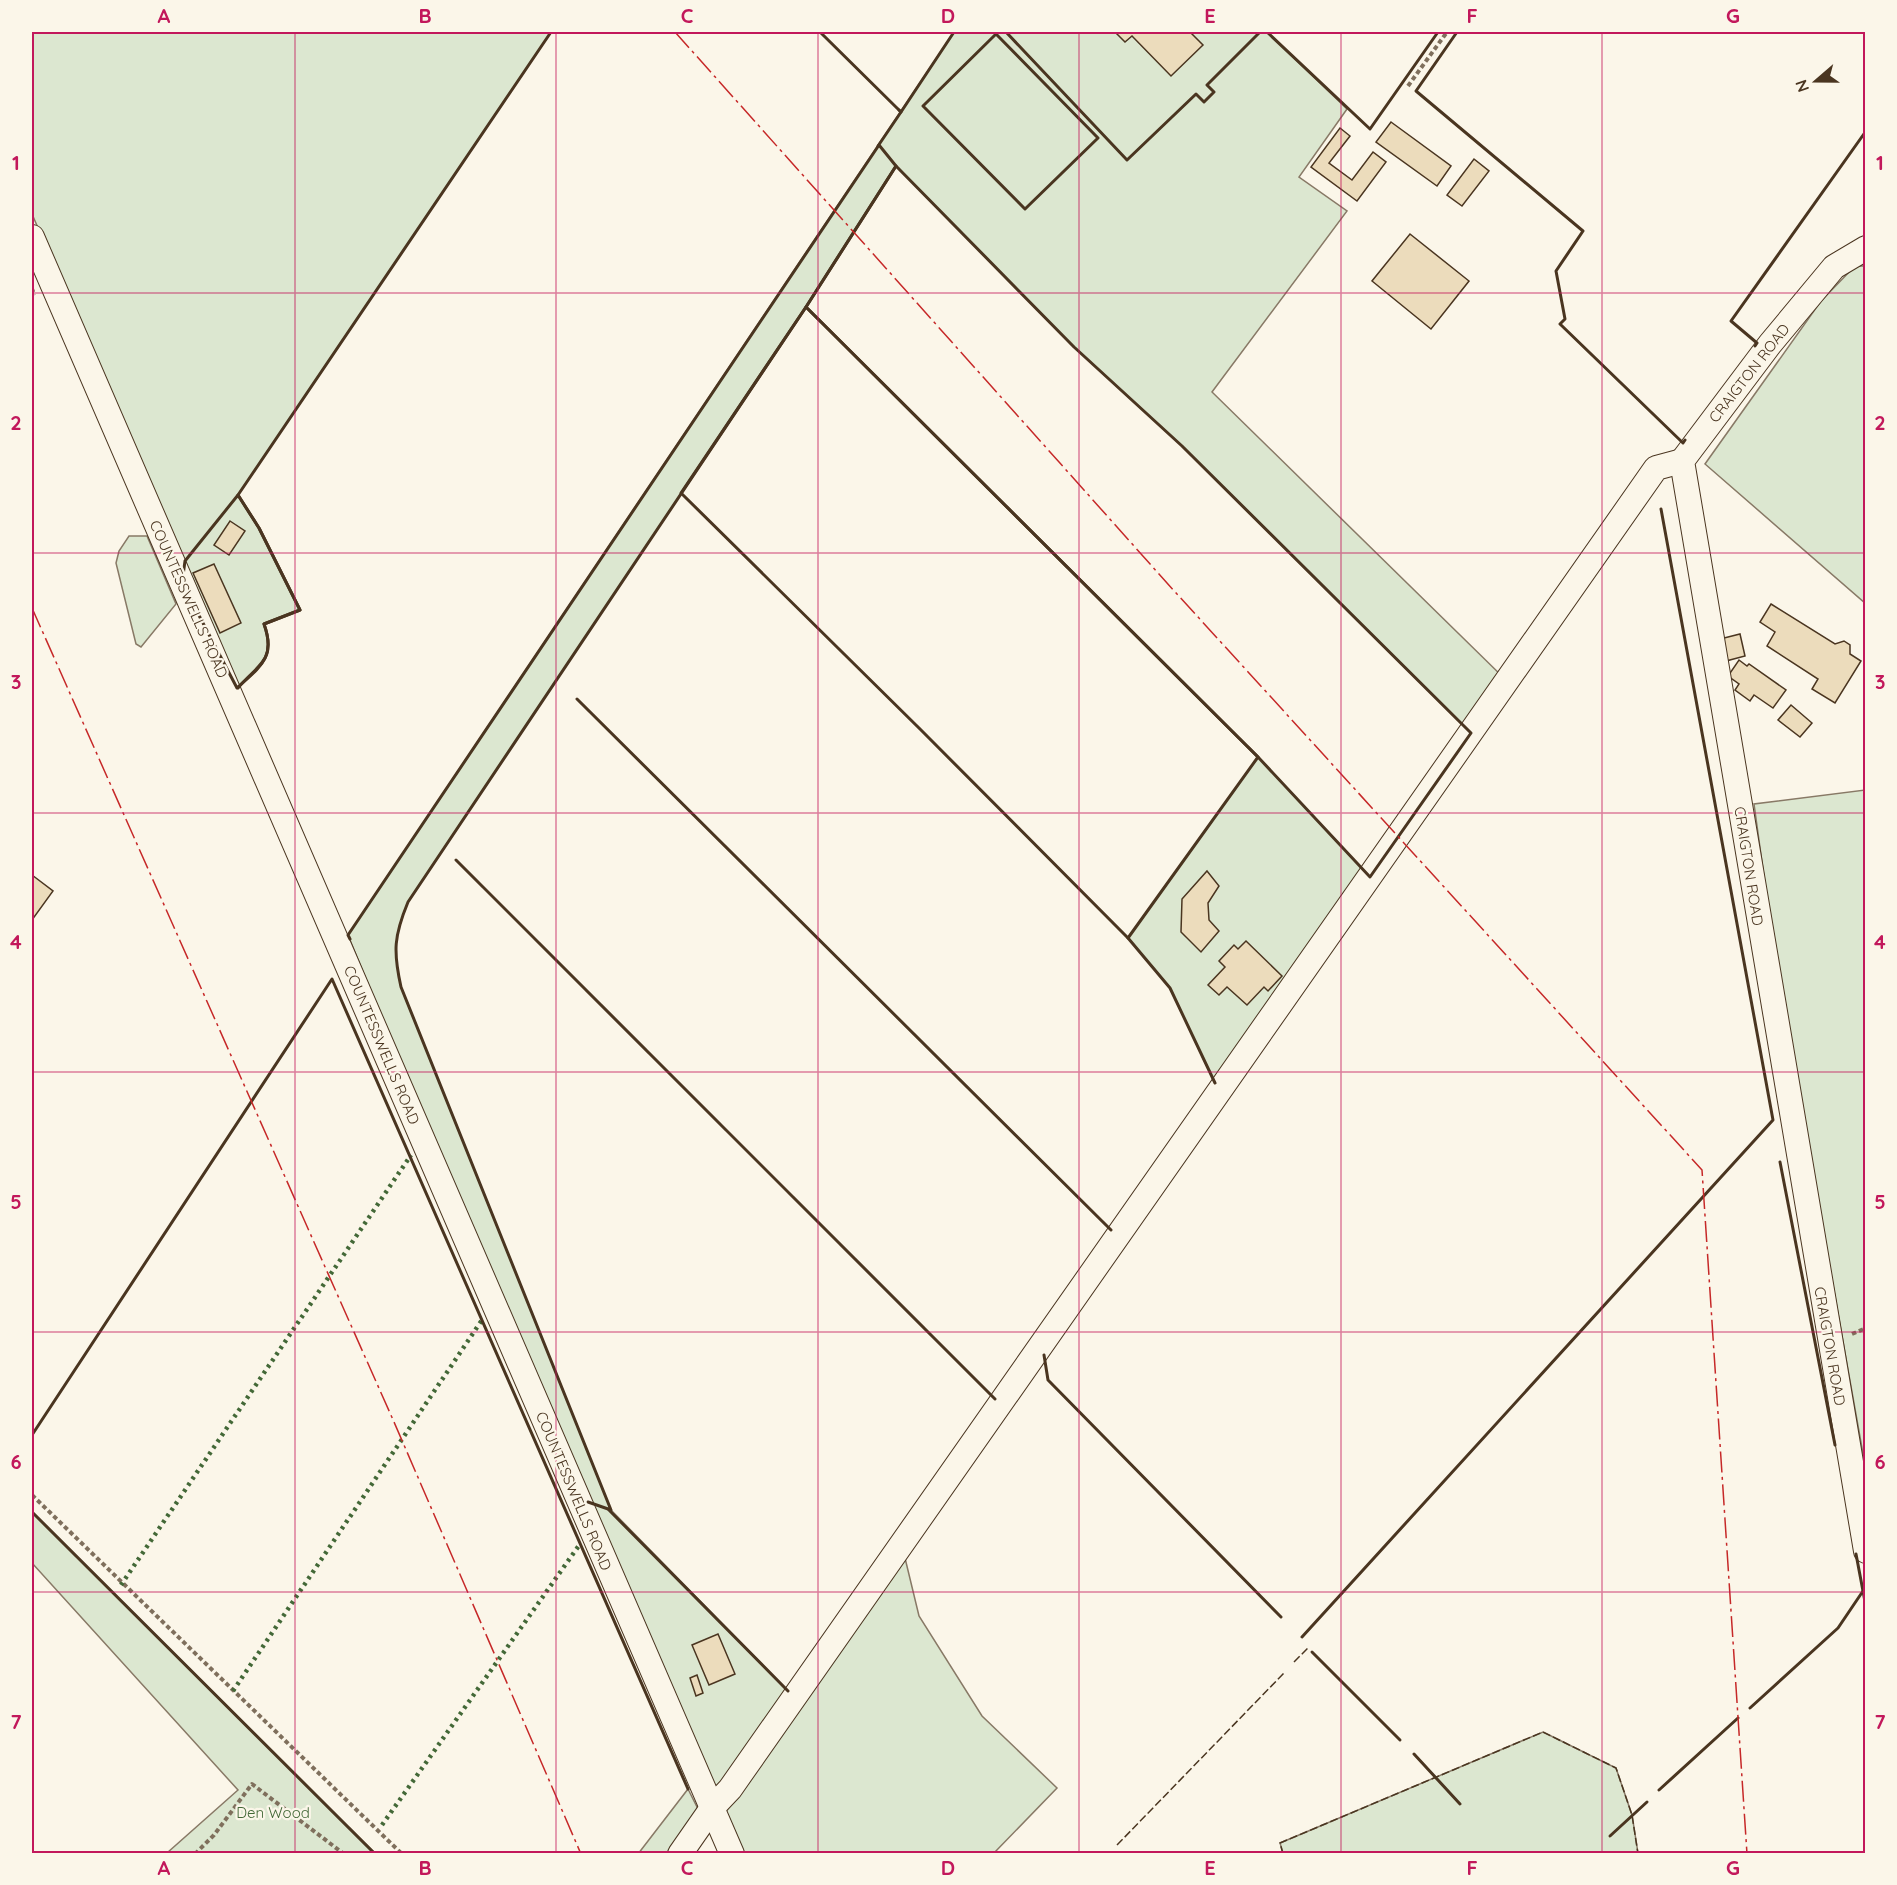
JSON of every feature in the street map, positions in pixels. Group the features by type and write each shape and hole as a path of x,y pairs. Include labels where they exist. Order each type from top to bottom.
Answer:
{"street":[{"name":"COUNTESSWELLS ROAD","path":"32,237 732,1854"},
{"name":"CRAIGTON ROAD","path":"1866,248 1834,267 1770,344 1682,461 1866,1551"},
{"path":"680,1854 712,1808 730,1789 1656,468 1682,461"}],"path":[{"path":"1408,86 1447,32"},
{"path":"32,1494 402,1854"},
{"path":"195,1854 214,1835 252,1784 344,1854"}],"green space":[{"path":"32,32 551,32 238,495 259,528 300,610 264,624 267,635 267,653 253,674 237,688 32,214"},
{"path":"954,32 1267,32 1347,109 1299,177 1347,211 1212,392 1507,681 1471,733 1182,446 1074,347 896,166 806,307 408,902 396,944 401,987 611,1510 794,1697 905,1558 919,1616 982,1716 1057,1788 994,1853 732,1853 577,1499 348,935"},
{"path":"1855,266 1865,266 1865,603 1705,464 1821,301"},
{"path":"129,536 147,536 176,604 141,647 136,644 116,563 119,551"},
{"path":"1258,757 1370,877 1219,1092 1170,988 1128,938"},
{"path":"1865,790 1865,1465 1777,971 1754,804"},
{"name":"Den Wood","path":"32,1512 375,1853 167,1853 238,1790 32,1563"},
{"path":"1543,1732 1616,1768 1632,1815 1638,1853 1283,1853 1280,1843"},
{"path":"688,1789 700,1813 671,1853 638,1854"}],"building":[{"path":"1115,32 1190,32 1203,45 1171,76 1132,36 1125,42"},
{"path":"1391,122 1451,166 1437,186 1376,142"},
{"path":"1340,128 1350,136 1329,163 1352,180 1373,152 1386,162 1357,201 1311,167"},
{"path":"1474,159 1489,171 1462,206 1447,195"},
{"path":"1410,234 1469,281 1431,329 1372,281"},
{"path":"230,521 245,531 229,555 214,545"},
{"path":"214,564 241,623 220,633 193,573"},
{"path":"1771,604 1835,644 1844,641 1850,645 1850,654 1861,661 1835,703 1812,689 1818,679 1767,646 1775,632 1760,622"},
{"path":"1740,634 1745,656 1726,661 1720,639"},
{"path":"1739,660 1747,666 1749,664 1786,690 1773,708 1754,695 1750,701 1735,690 1739,684 1728,676"},
{"path":"1791,705 1812,723 1800,737 1778,720"},
{"path":"1207,871 1219,886 1208,903 1209,920 1219,931 1201,952 1181,932 1182,899"},
{"path":"32,875 53,891 32,920"},
{"path":"1246,941 1282,976 1268,991 1264,987 1247,1005 1227,987 1219,995 1208,985 1225,967 1219,961 1234,945 1238,949"},
{"path":"718,1634 735,1674 709,1685 692,1645"},
{"path":"697,1675 703,1693 696,1696 690,1678"}],"hedge":[{"path":"121,1585 411,1155"},
{"path":"233,1691 482,1320"},
{"path":"382,1825 580,1544"}],"fence":[{"path":"32,284 35,295"},
{"path":"1294,1662 1309,1647"},
{"path":"1117,1845 1284,1673"},
{"path":"1283,1854 1280,1843 1543,1732 1616,1768 1632,1815 1638,1854"}],"wall":[{"path":"238,688 267,654 264,624 300,610 259,528 238,495 551,32"},
{"path":"820,32 901,112 878,146"},
{"path":"899,110 901,112 954,32"},
{"path":"1006,32 1127,160 1196,94 1204,102 1214,92 1207,85 1260,32"},
{"path":"1267,32 1370,129 1438,32"},
{"path":"1457,32 1416,91 1583,231 1556,271 1565,319 1560,324 1683,443 1685,440"},
{"path":"996,34 1098,138 1025,209 923,106 996,34"},
{"path":"1755,346 1757,343 1731,321 1866,131"},
{"path":"350,939 348,935 879,145 896,166 806,307 681,493 1128,938 1258,757 806,307"},
{"path":"896,166 1074,347 1182,446 1471,733 1370,877 1258,757 806,307 896,166"},
{"path":"588,1502 611,1510 401,987 396,944 408,902 806,307"},
{"path":"238,495 259,528 300,610 264,624 267,635 267,653 259,667 237,688 182,583 185,561 238,495"},
{"path":"1302,1637 1773,1120 1661,509"},
{"path":"577,699 1111,1230"},
{"path":"456,860 995,1399"},
{"path":"1128,938 1170,988 1215,1083"},
{"path":"32,1435 332,979 688,1789"},
{"path":"1780,1162 1835,1445"},
{"path":"1044,1355 1048,1380 1281,1617"},
{"path":"609,1510 788,1691"},
{"path":"32,1512 375,1854"},
{"path":"1856,1554 1866,1607"},
{"path":"1750,1708 1838,1628 1863,1591"},
{"path":"1312,1652 1400,1740"},
{"path":"1659,1790 1738,1718"},
{"path":"1414,1754 1460,1804"},
{"path":"1610,1836 1647,1802"}],"power":[{"path":"675,32 1167,583 1702,1170 1747,1854"},
{"path":"32,608 394,1422 581,1854"}]}
